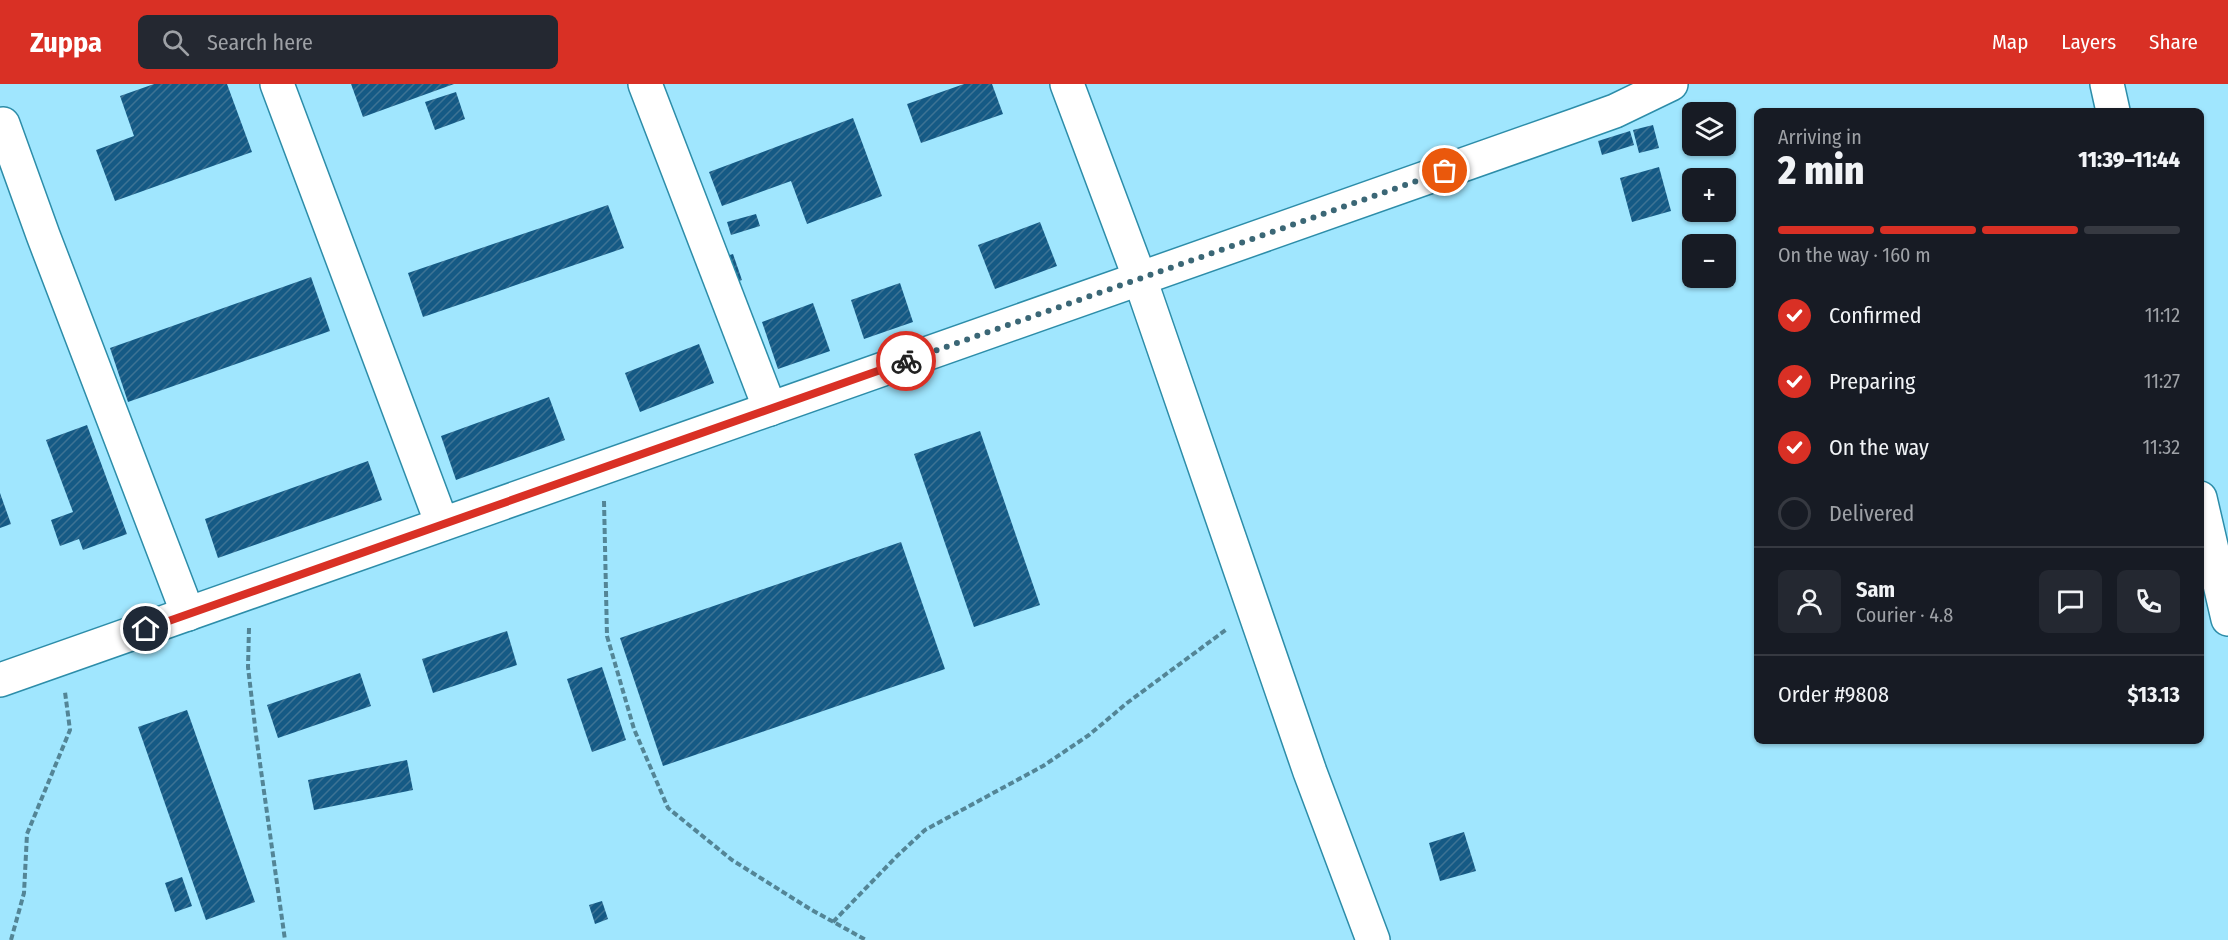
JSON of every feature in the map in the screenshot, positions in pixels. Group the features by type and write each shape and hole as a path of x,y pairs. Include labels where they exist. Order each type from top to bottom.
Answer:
{"street":[{"path":"277,84 442,524"},
{"path":"645,84 770,409"},
{"path":"1067,84 1140,279 1310,772 1372,940"},
{"path":"0,680 1576,126 1615,111 1671,84"},
{"path":"2107,84 2112,108"},
{"path":"3,124 47,246 188,614"},
{"path":"2204,515 2228,619"}],"path":[{"path":"603,467 607,636 634,729 668,808 732,860 866,940"},
{"path":"250,592 249,667 256,735 285,940"},
{"path":"833,922 925,830 1043,766 1089,735 1126,703 1254,609"},
{"path":"11,940 24,893 27,834 70,730 61,658"}],"building":[{"path":"154,84 227,84 252,152 115,201 96,150 134,136 120,96"},
{"path":"351,84 454,84 363,117"},
{"path":"964,84 992,84 1003,114 921,143 907,104"},
{"path":"456,92 465,119 435,130 425,102"},
{"path":"853,118 882,196 807,224 791,181 722,206 709,172"},
{"path":"1653,125 1659,148 1639,153 1633,130"},
{"path":"1630,131 1634,145 1602,155 1598,141"},
{"path":"1659,167 1671,211 1632,222 1620,178"},
{"path":"608,205 624,248 423,317 408,273"},
{"path":"756,214 760,226 731,235 727,222"},
{"path":"1040,222 1057,266 995,289 978,245"},
{"path":"733,254 742,280 731,284 723,257"},
{"path":"311,277 330,331 128,402 110,348"},
{"path":"900,283 913,322 864,339 851,300"},
{"path":"813,303 830,351 778,369 762,322"},
{"path":"699,344 714,383 640,412 625,373"},
{"path":"549,397 565,440 456,480 441,436"},
{"path":"87,425 127,534 83,550 79,539 60,546 51,520 73,512 46,440"},
{"path":"980,431 1040,605 974,627 914,454"},
{"path":"368,461 382,500 218,558 205,519"},
{"path":"0,493 11,524 0,528"},
{"path":"901,542 945,669 663,766 620,638"},
{"path":"507,631 517,665 433,693 422,659"},
{"path":"602,667 626,740 592,752 567,679"},
{"path":"360,673 371,706 278,738 267,705"},
{"path":"187,710 255,902 206,920 138,727"},
{"path":"407,760 413,790 314,810 308,780"},
{"path":"1464,832 1476,871 1440,881 1429,843"},
{"path":"182,877 192,906 175,912 165,883"},
{"path":"602,901 608,919 595,924 589,905"}],"way so far":[{"path":"906,361 1445,171"}],"route":[{"path":"146,629 906,361"}]}
